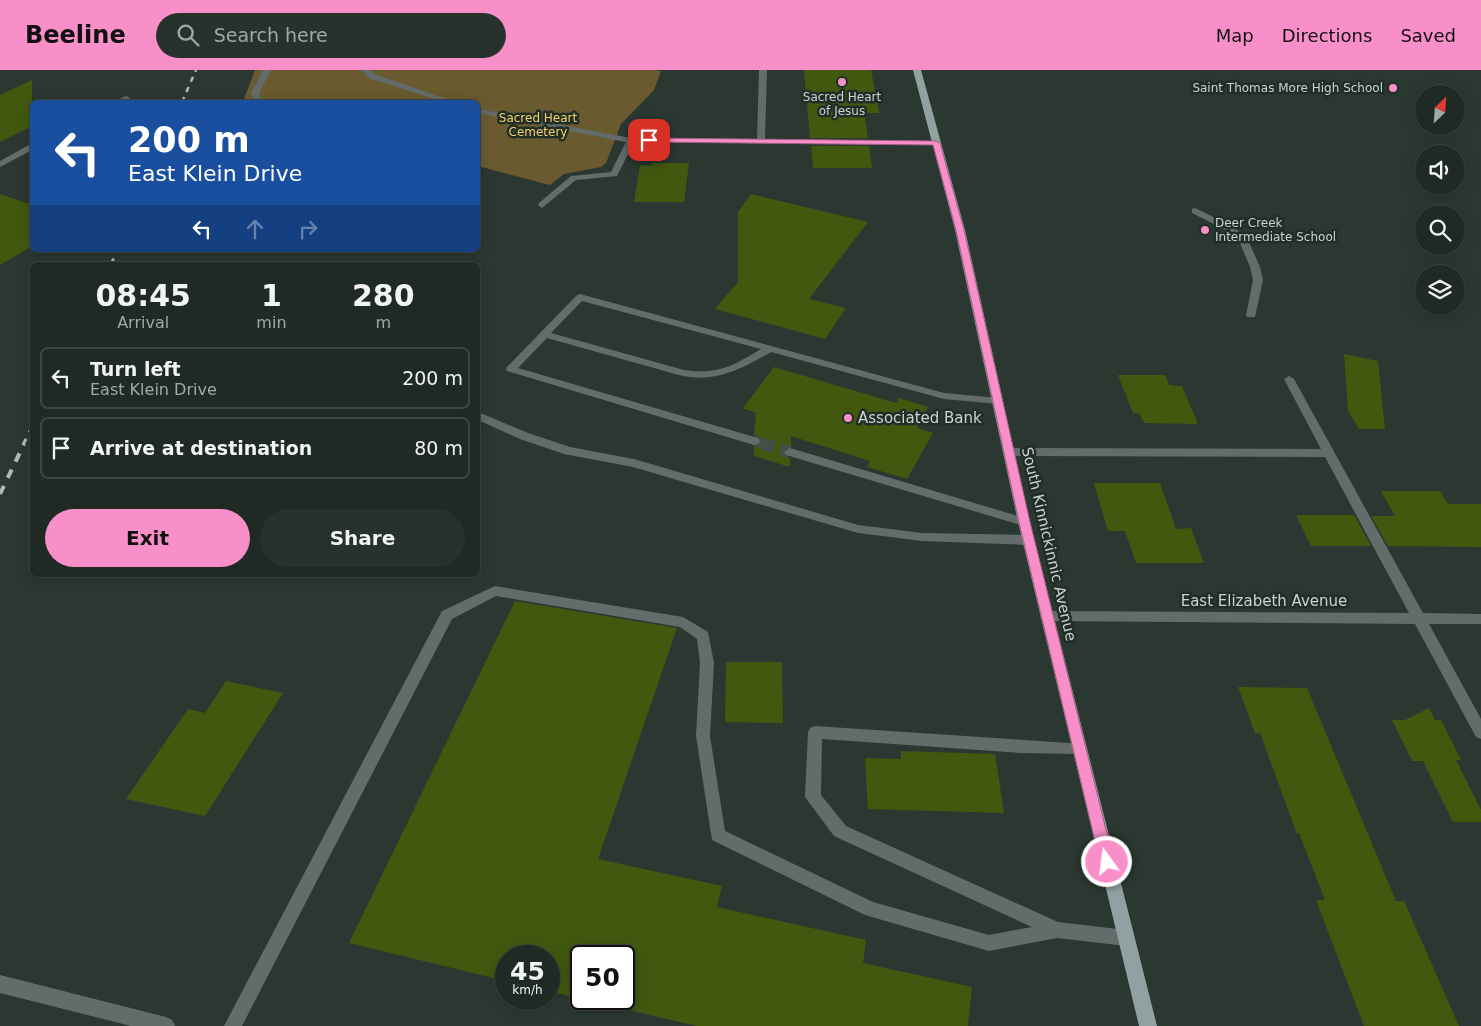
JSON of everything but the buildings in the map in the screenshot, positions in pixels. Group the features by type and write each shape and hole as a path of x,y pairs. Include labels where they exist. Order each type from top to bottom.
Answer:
{"main road":[{"name":"South Kinnickinnic Avenue","path":"917,70 960,230 1028,540 1148,1026"}],"street":[{"path":"258,100 256,93 267,70"},
{"path":"366,70 371,76 445,100"},
{"path":"761,142 764,70"},
{"path":"122,100 126,98"},
{"path":"480,111 630,140 936,143"},
{"path":"542,205 574,178 614,174 630,140"},
{"path":"0,164 30,148"},
{"path":"1195,211 1231,229 1244,240 1258,280 1251,315"},
{"path":"754,441 511,369 580,297 944,396 998,401"},
{"path":"544,334 683,373 703,376 726,373 769,348"},
{"path":"1289,379 1481,733"},
{"path":"480,417 524,436 568,451 634,463 858,529 922,536 1028,540"},
{"path":"790,452 1024,522"},
{"path":"1009,452 1330,453"},
{"path":"233,1026 447,615 494,592 683,622 703,636 706,663 703,736 718,835 871,909 989,943 1056,930 1126,938"},
{"name":"East Elizabeth Avenue","path":"1047,616 1481,619"},
{"path":"1056,930 840,831 813,797 815,732 1021,747 1079,748"},
{"path":"0,984 166,1026"}],"green space":[{"name":"Sacred Heart Cemetery","path":"255,70 661,71 654,90 621,124 606,163 601,167 564,174 550,185 480,167 480,100 244,100"}],"tunnel":[{"path":"754,441 768,445"},
{"path":"763,444 790,452"}],"railway":[{"path":"183,100 196,70"},
{"path":"112,262 116,252"},
{"path":"23,445 30,431"},
{"path":"0,494 24,444"}],"place":[{"name":"Sacred Heart of Jesus","path":"842,82"},
{"name":"Saint Thomas More High School","path":"1393,88"},
{"name":"Deer Creek Intermediate School","path":"1205,230"},
{"name":"Associated Bank","path":"848,418"}],"route":[{"path":"649,140 936,143 960,230 1024,522 1107,862"}]}
